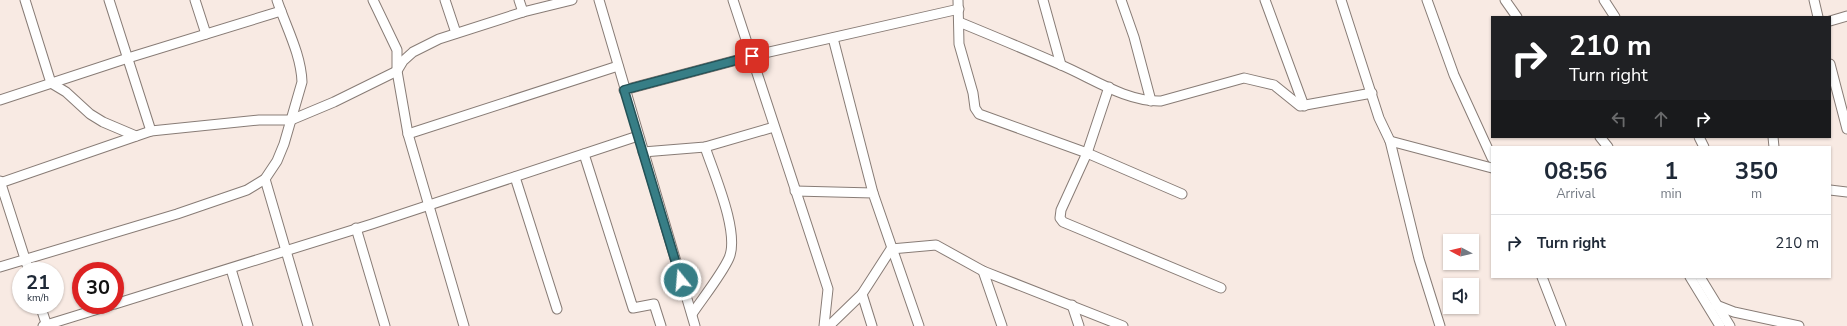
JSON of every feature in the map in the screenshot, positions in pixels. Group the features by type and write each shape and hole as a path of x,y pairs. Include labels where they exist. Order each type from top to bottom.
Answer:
{"street":[{"path":"25,0 51,83 66,92 90,114 103,122 136,136"},
{"path":"109,0 151,131"},
{"path":"195,0 206,34"},
{"path":"0,267 177,214 247,190 265,179 277,162 300,92 302,72 277,0"},
{"path":"373,0 397,50 397,72 408,134 430,205 464,326"},
{"path":"445,0 456,33"},
{"path":"519,0 523,12"},
{"path":"27,262 0,182 151,131 244,121 291,120 334,102 397,72 403,61 413,52 456,33 523,12 572,0"},
{"path":"599,0 624,90 695,326"},
{"path":"733,0 828,289 824,326"},
{"path":"1043,0 1062,65"},
{"path":"1121,0 1134,36 1151,101"},
{"path":"1265,0 1304,106"},
{"path":"1341,0 1379,118 1390,141 1419,259 1440,326"},
{"path":"1427,0 1454,75 1491,156"},
{"path":"1498,0 1509,16"},
{"path":"1505,0 1516,16"},
{"path":"1604,0 1614,16"},
{"path":"1814,0 1818,16"},
{"path":"624,90 752,56 833,38 958,4 959,22 957,31 959,44 977,112 982,116 1086,153 1182,194"},
{"path":"0,100 128,58 280,11"},
{"path":"1831,21 1847,16"},
{"path":"959,22 1062,65 1109,87 1151,101 1161,101 1244,78 1274,85 1297,105 1304,106 1372,93"},
{"path":"833,38 872,193 918,326"},
{"path":"408,134 618,66"},
{"path":"1831,68 1847,129"},
{"path":"1109,87 1086,153 1061,210 1060,218 1063,222 1221,288"},
{"path":"643,152 705,147 774,127"},
{"path":"124,301 284,252 638,136"},
{"path":"1601,138 1607,146"},
{"path":"1390,141 1491,168"},
{"path":"692,314 729,258 733,244 729,220 705,147"},
{"path":"584,154 633,308 654,304 661,326"},
{"path":"515,177 557,309"},
{"path":"265,179 284,252 308,326"},
{"path":"1831,190 1847,192"},
{"path":"795,191 872,193"},
{"path":"356,228 385,326"},
{"path":"891,249 936,245 983,271 1123,326"},
{"path":"829,326 862,294 891,249"},
{"path":"231,268 248,326"},
{"path":"983,271 1002,326"},
{"path":"1542,278 1561,326"},
{"path":"1691,278 1720,326"},
{"path":"1701,278 1730,326"},
{"path":"862,294 872,326"},
{"path":"1072,305 1079,326"},
{"path":"1716,305 1725,310 1799,326"},
{"path":"42,314 45,326 83,314"}],"route":[{"path":"681,280 624,90 752,56"}]}
